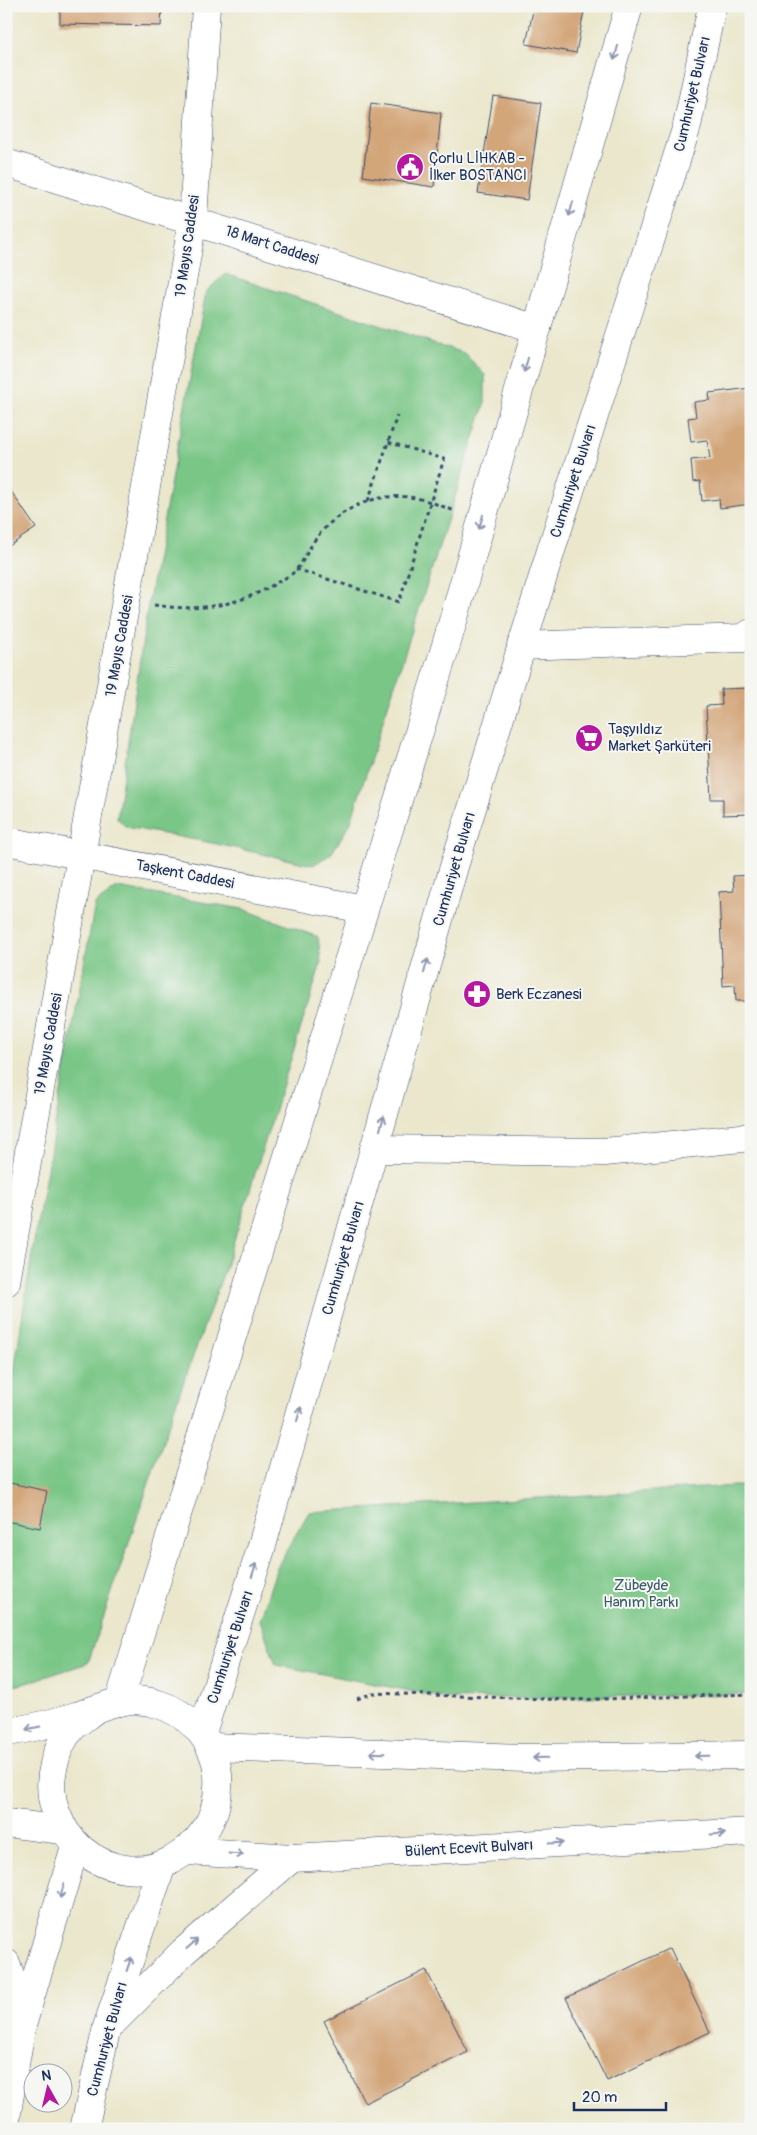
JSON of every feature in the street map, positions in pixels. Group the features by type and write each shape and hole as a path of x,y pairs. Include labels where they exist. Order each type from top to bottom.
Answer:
{"main road":[{"name":"19 Mayıs Caddesi","path":"6,1282 9,1250 82,855 193,220 206,6"},
{"path":"119,1702 447,642 629,6"},
{"name":"Cumhuriyet Bulvarı","path":"206,1740 453,870 521,646 687,126 712,6"},
{"name":"18 Mart Caddesi","path":"6,163 537,329"},
{"path":"521,646 748,637"},
{"name":"Taşkent Caddesi","path":"6,841 364,909"},
{"path":"374,1149 605,1152 751,1137"},
{"path":"6,1732 37,1728 119,1702 142,1700 165,1705 185,1717 206,1740 219,1775 218,1803 206,1830 188,1851 162,1865 134,1869 107,1864 82,1851 69,1837 52,1805 50,1778 57,1751 72,1728 93,1711"},
{"path":"206,1740 526,1758 751,1755"},
{"path":"6,1823 69,1837"},
{"name":"Bülent Ecevit Bulvarı","path":"188,1851 292,1858 751,1832"},
{"path":"6,2118 21,2029 69,1837"},
{"path":"107,2027 183,1952 292,1858"},
{"name":"Cumhuriyet Bulvarı","path":"84,2129 107,2027 162,1865"},
{"path":"6,1963 17,1995 21,2029"}],"path":[{"path":"368,502 397,416"},
{"path":"296,569 399,602 444,459 388,442"},
{"path":"148,605 195,609 238,601 268,588 296,569 317,537 334,519 352,507 378,499 408,496 458,512"},
{"path":"356,1699 373,1693 572,1700 751,1694"}],"green space":[{"path":"225,274 464,353 485,375 485,403 350,824 331,854 313,865 126,827 117,818 148,605 206,292"},
{"path":"117,888 243,909 318,937 321,963 226,1266 175,1406 88,1663 20,1685 6,1686 6,1424 33,1247 95,904"},
{"name":"Zübeyde Hanım Parkı","path":"751,1485 751,1694 452,1699 276,1665 260,1620 277,1567 309,1512"}],"building":[{"path":"60,6 162,6 161,26 60,24"},
{"path":"534,6 585,6 576,53 526,44"},
{"path":"493,96 541,103 527,200 478,193"},
{"path":"371,103 441,113 434,187 363,176"},
{"path":"751,388 751,504 720,508 719,499 702,501 700,481 693,482 691,460 710,458 707,440 691,442 688,418 696,417 694,402 710,400 709,393"},
{"path":"6,484 36,528 6,548"},
{"path":"751,688 751,814 723,815 723,799 711,799 706,706 722,705 721,689"},
{"path":"751,875 751,1001 736,1001 735,985 723,986 719,892 734,891 733,876"},
{"path":"10,1483 47,1491 40,1528 6,1521 6,1505"},
{"path":"670,1948 710,2032 607,2081 566,1998"},
{"path":"426,1970 468,2052 365,2103 324,2021"}],"place":[{"name":"Çorlu LİHKAB - İlker BOSTANCI","path":"410,167"},
{"name":"Taşyıldız Market Şarküteri","path":"589,738"},
{"name":"Berk Eczanesi","path":"477,994"}]}
